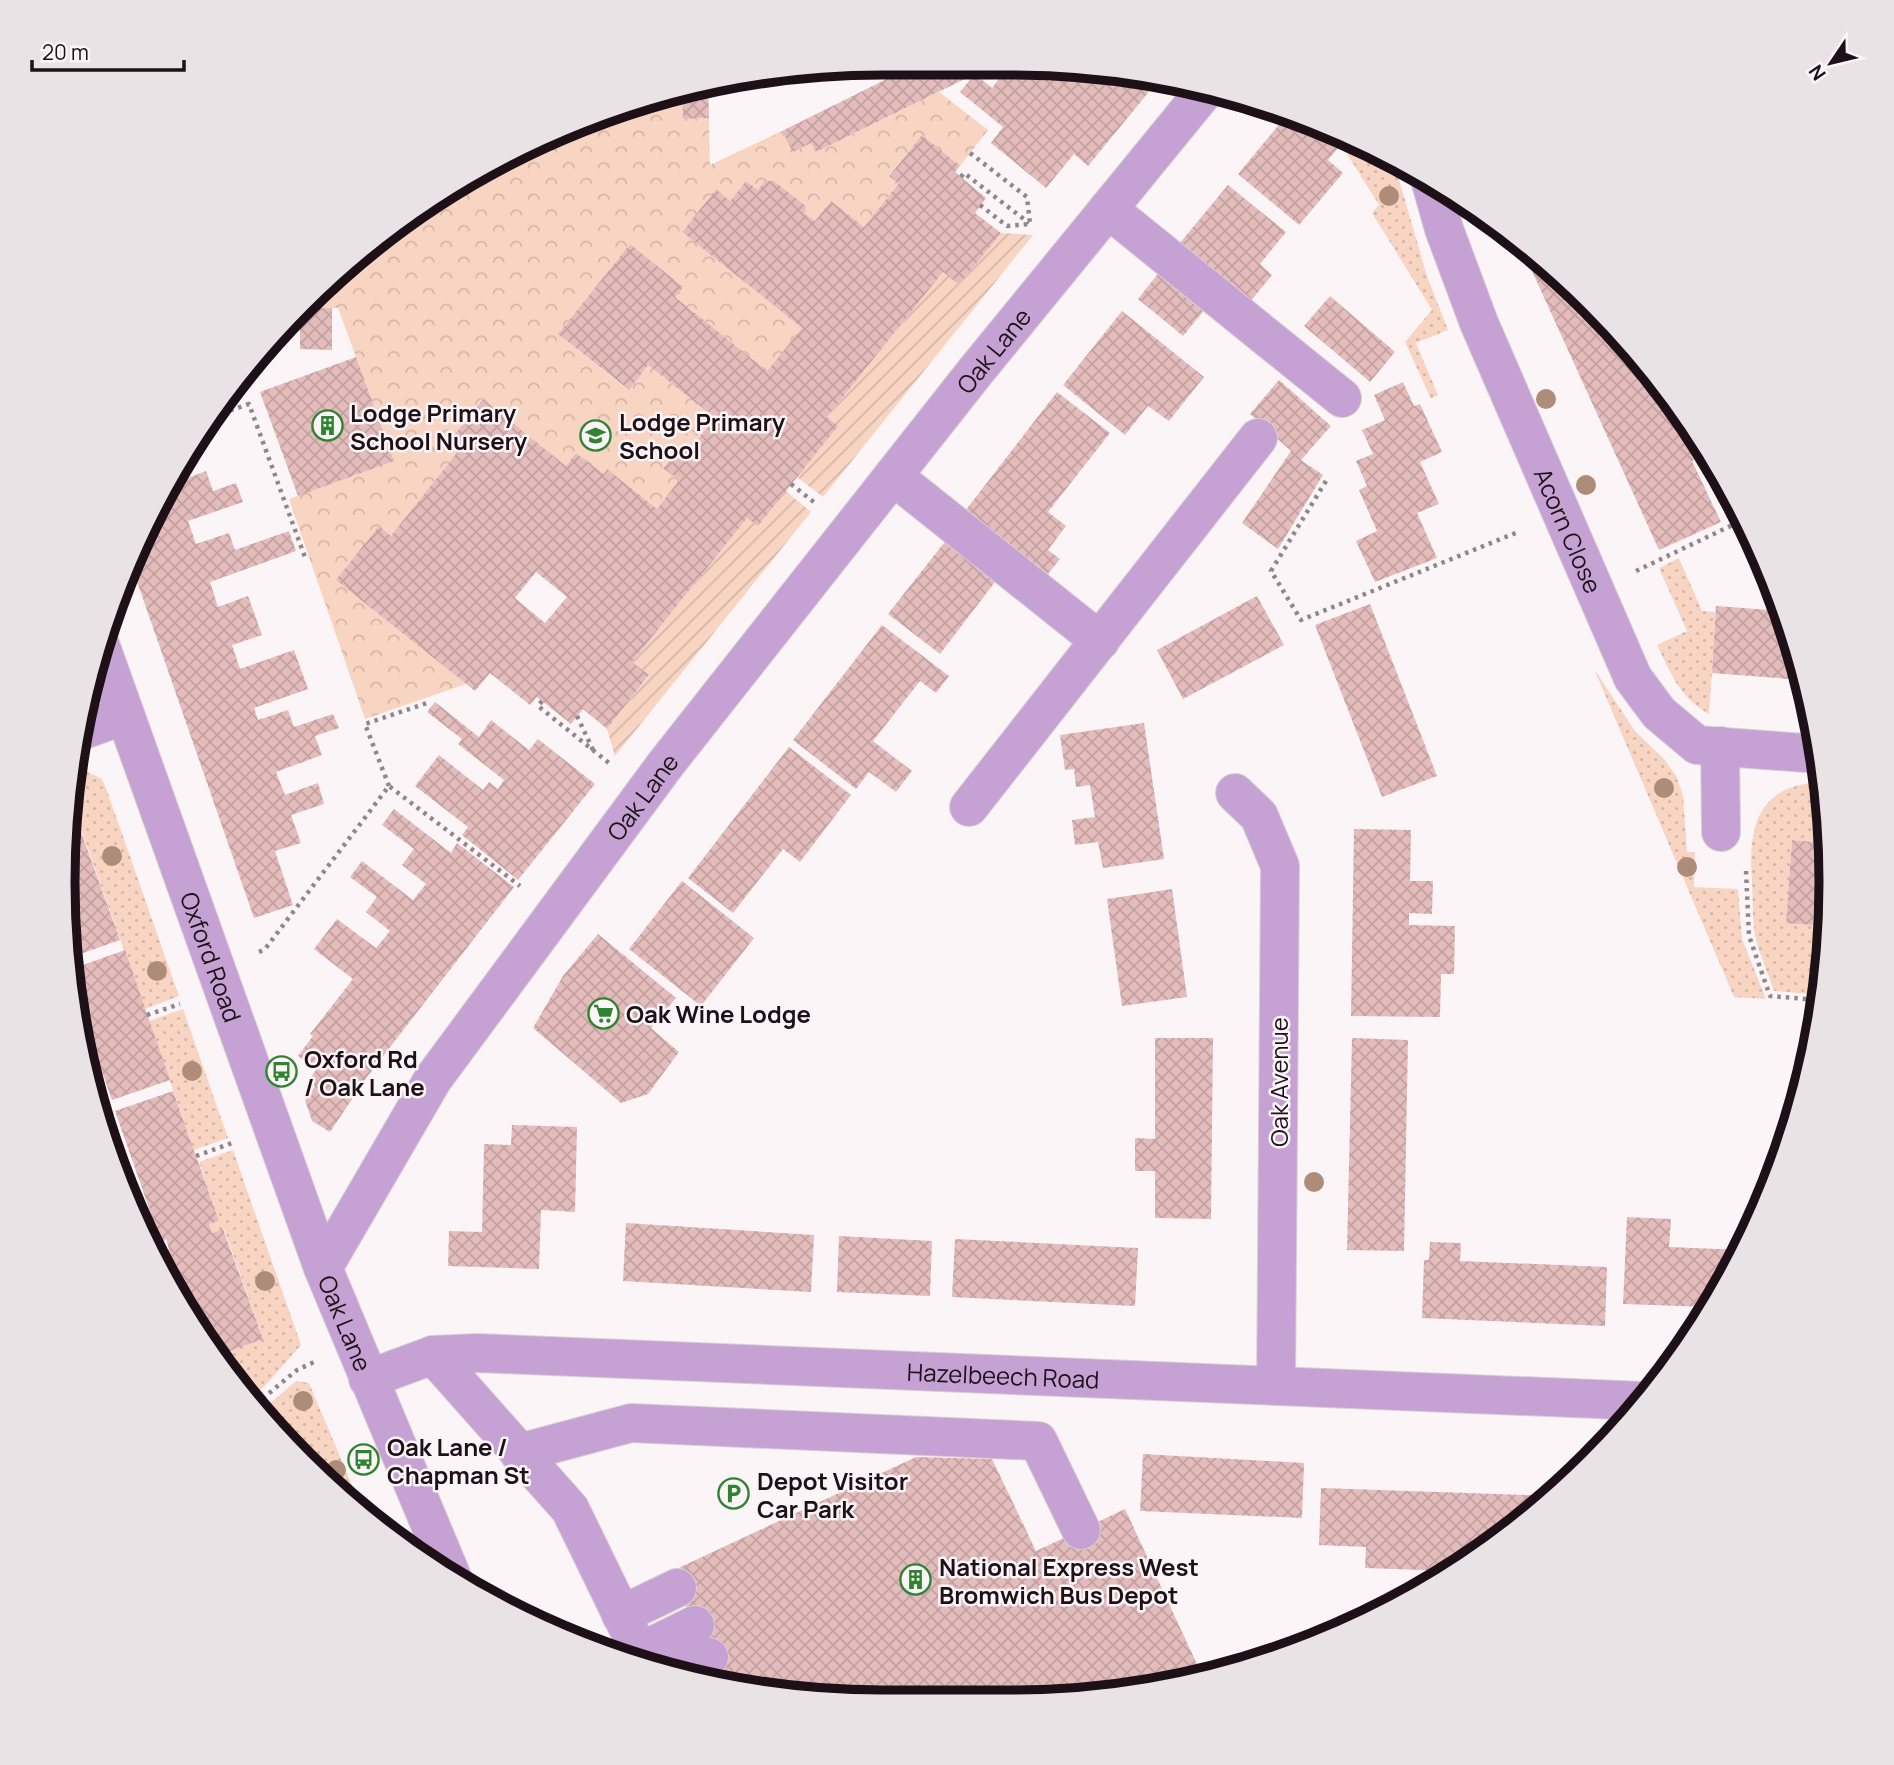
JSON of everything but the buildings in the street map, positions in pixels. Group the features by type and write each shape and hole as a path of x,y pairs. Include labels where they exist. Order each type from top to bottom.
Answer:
{"street":[{"name":"Oak Lane","path":"445,1561 323,1268 433,1079 665,765 893,476 1199,98"},
{"name":"Acorn Close","path":"1434,195 1444,229 1479,323 1633,678 1659,712 1697,745 1808,753"},
{"path":"1108,209 1342,398"},
{"path":"969,807 1258,438"},
{"path":"893,476 1100,641"},
{"name":"Oxford Road","path":"106,662 323,1268"},
{"path":"91,728 125,715"},
{"path":"1720,746 1721,832"},
{"name":"Oak Avenue","path":"1235,793 1259,816 1280,866 1276,1386"},
{"name":"Hazelbeech Road","path":"368,1379 433,1355 477,1353 1630,1400"},
{"path":"433,1355 570,1509 639,1652"},
{"path":"519,1453 631,1423 1038,1441 1081,1530"},
{"path":"621,1615 677,1588"},
{"path":"653,1656 693,1651"}],"path":[{"path":"970,153 1027,197 1030,224"},
{"path":"961,177 964,173 1038,229"},
{"path":"980,205 1007,226 1030,224"},
{"path":"227,411 249,404 306,560"},
{"path":"1326,481 1271,571 1301,620 1529,527"},
{"path":"791,484 823,509"},
{"path":"1632,573 1735,524"},
{"path":"542,701 538,706 615,769"},
{"path":"430,702 365,724 389,786 523,888"},
{"path":"577,716 594,751"},
{"path":"256,954 265,949 389,786"},
{"path":"1745,863 1749,936 1770,996 1810,999"},
{"path":"147,1015 190,1000"},
{"path":"196,1156 239,1141"},
{"path":"132,1178 138,1176"},
{"path":"263,1399 298,1370 316,1361"}],"green space":[{"path":"939,92 988,130 960,166 922,135 889,175 899,183 864,227 831,201 815,221 805,214 806,206 774,181 765,181 758,190 746,181 730,201 715,190 682,232 802,328 767,371 675,297 630,244 558,334 628,390 648,365 715,418 689,450 681,444 663,467 679,480 657,509 608,470 604,474 576,453 566,466 482,399 450,440 460,449 391,536 379,527 337,580 466,684 365,719 289,499 394,461 338,308 316,308 391,242 479,183 525,158 574,137 623,118 674,103 682,101 683,119 709,118 710,165 782,131 793,151 811,143 816,152"},
{"path":"1343,147 1397,173 1427,276 1448,330 1416,343 1438,395 1431,399 1405,342 1432,310 1372,213 1379,205"},
{"path":"1001,233 1033,235 823,497 797,477 837,426 827,417 943,272 959,285"},
{"path":"786,491 811,512 615,756 607,729 649,676 632,662 747,518"},
{"path":"1679,558 1702,611 1716,612 1709,714 1683,693 1657,645 1687,631 1659,568"},
{"path":"1594,669 1635,731 1665,760 1676,776 1683,795 1687,852 1695,852 1694,887 1738,889 1742,939 1766,999 1734,997"},
{"path":"83,770 102,779 179,996 145,1009 78,821"},
{"path":"1813,784 1817,842 1792,840 1786,922 1817,925 1811,994 1774,991 1754,929 1751,861 1752,843 1762,811 1771,799 1784,790"},
{"path":"183,1009 228,1138 194,1150 149,1021"},
{"path":"233,1150 301,1345 257,1392 226,1352 263,1338 224,1229 212,1233 209,1224 219,1221 199,1162"},
{"path":"296,1381 309,1383 356,1494 312,1453 268,1405"}],"place":[{"name":"Lodge Primary School Nursery","path":"327,426"},
{"name":"Lodge Primary School","path":"596,435"},
{"name":"Oak Wine Lodge","path":"603,1013"},
{"name":"Oxford Rd / Oak Lane","path":"281,1072"},
{"name":"Oak Lane / Chapman St","path":"364,1460"},
{"name":"Depot Visitor Car Park","path":"734,1494"},
{"name":"National Express West Bromwich Bus Depot","path":"916,1580"}]}
